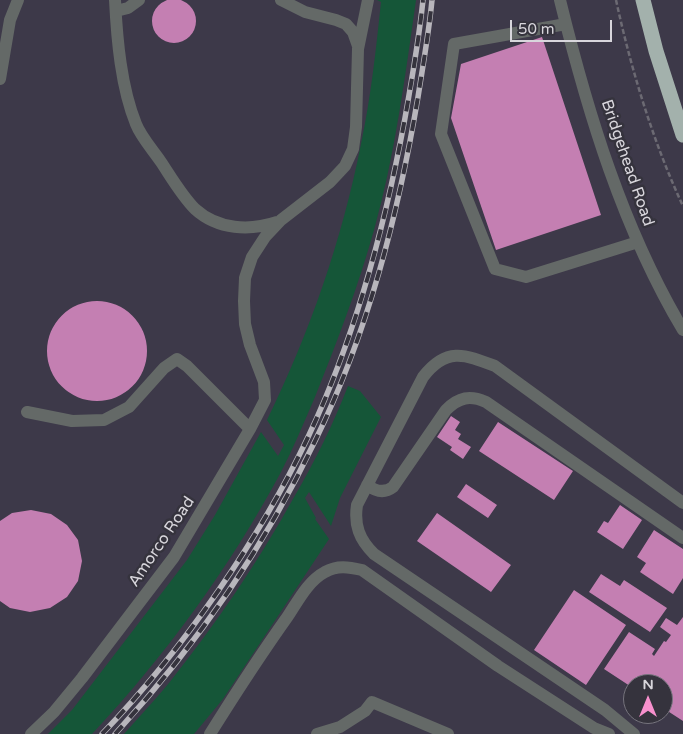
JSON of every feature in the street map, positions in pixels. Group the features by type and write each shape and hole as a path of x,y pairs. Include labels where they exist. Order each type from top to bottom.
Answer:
{"highway":[{"path":"643,0 658,59 683,135"}],"street":[{"path":"139,0 128,8 116,6 126,88 136,126 170,176 195,208 224,225 243,228 262,227 281,220 330,182 345,166 353,149 356,127 358,48 368,0"},
{"path":"281,0 306,12 346,24 353,32 358,48"},
{"name":"Bridgehead Road","path":"560,0 596,126 620,199 638,242 671,310 683,330"},
{"path":"0,79 6,40 16,1"},
{"path":"566,24 454,44 441,134 495,269 526,278 638,242"},
{"name":"Amorco Road","path":"31,734 54,712 158,580 191,531 265,400 264,382 250,345 245,324 245,278 252,257 265,237 281,220"},
{"path":"634,734 605,710 374,554 366,546 356,526 357,505 423,377 442,358 458,355 472,356 495,366 683,504"},
{"path":"27,412 72,420 104,420 129,407 164,368 177,360 187,366 250,429"},
{"path":"366,485 377,491 389,490 394,487 453,403 461,398 478,398 683,538"},
{"path":"210,734 314,580 324,572 335,568 347,567 362,570 498,666 594,728 609,734"},
{"path":"317,734 340,727 366,712 372,702 448,734"}],"path":[{"path":"616,0 625,40 640,89 660,149 683,206"}],"shaded area":[{"path":"0,0 683,0 683,734 0,734"}],"green space":[{"path":"377,0 416,0 394,145 374,230 361,272 331,356 295,444 261,507 218,576 146,673 92,734 48,734 72,710 187,560 215,515 261,432 278,456 284,445 267,420 311,319 344,215 365,126 381,2"},
{"path":"348,386 360,391 381,417 340,498 331,526 309,492 305,498 315,519 329,539 223,699 194,734 124,734 186,661 250,570 308,472 330,429"}],"building":[{"path":"174,-1 186,3 192,9 196,21 192,33 186,39 174,43 162,39 156,33 152,21 156,9 162,3"},
{"path":"542,37 601,215 496,250 451,118 461,64"},
{"path":"97,301 116,304 133,315 144,332 147,351 144,370 133,387 116,398 97,401 78,398 61,387 50,370 47,351 50,332 61,315 78,304"},
{"path":"451,416 460,422 455,430 461,434 458,439 471,447 463,459 450,450 452,447 437,437"},
{"path":"498,422 573,471 554,500 479,451"},
{"path":"466,484 497,505 488,518 457,497"},
{"path":"620,505 642,520 623,549 597,532 604,521 608,523"},
{"path":"31,510 51,514 67,525 78,540 82,561 78,581 67,597 50,608 30,612 10,608 0,601 0,521 12,513"},
{"path":"437,513 511,565 491,592 417,541"},
{"path":"654,530 683,549 683,578 673,594 640,572 646,563 637,557"},
{"path":"601,574 620,586 624,580 667,608 650,632 589,592"},
{"path":"574,590 626,625 586,685 534,650"},
{"path":"683,617 683,721 673,714 673,674 623,674 623,681 604,669 629,632 655,649 652,654 654,656 664,641 666,642 671,635 660,627 666,618 677,625"}],"railway":[{"path":"102,734 132,702 190,630 243,553 289,474 326,397 355,319 388,199 410,89 423,0"},
{"path":"115,734 173,667 226,595 295,481 334,400 366,316 391,229 418,97 432,0"}]}
